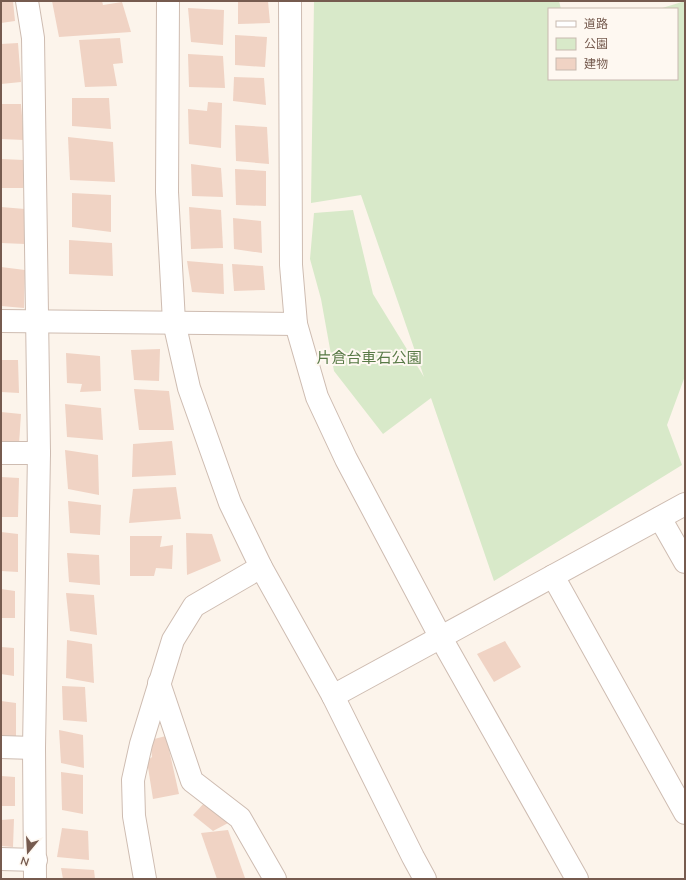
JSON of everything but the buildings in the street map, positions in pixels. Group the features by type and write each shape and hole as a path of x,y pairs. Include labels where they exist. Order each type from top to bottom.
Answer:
{"street":[{"path":"1,859 36,870 34,748 39,453 32,38 27,1"},
{"path":"168,1 167,192 174,322 189,388 230,504 261,567 333,696 425,879"},
{"path":"290,1 291,265 296,324 317,397 346,460 441,638 577,879"},
{"path":"1,321 296,324"},
{"path":"1,453 39,453"},
{"path":"333,696 685,504"},
{"path":"660,518 685,562"},
{"path":"145,879 134,816 133,780 141,744 173,640 194,606 261,567"},
{"path":"553,576 685,813"},
{"path":"159,683 192,781 240,818 275,879"},
{"path":"1,747 34,748"}],"green space":[{"name":"片倉台車石公園","path":"314,1 559,1 561,8 548,8 548,80 678,80 678,8 662,8 685,1 685,376 667,425 682,465 494,581 431,398 383,434 334,371 321,299 310,259 314,213 353,210 373,294 424,377 361,195 311,203"}]}
